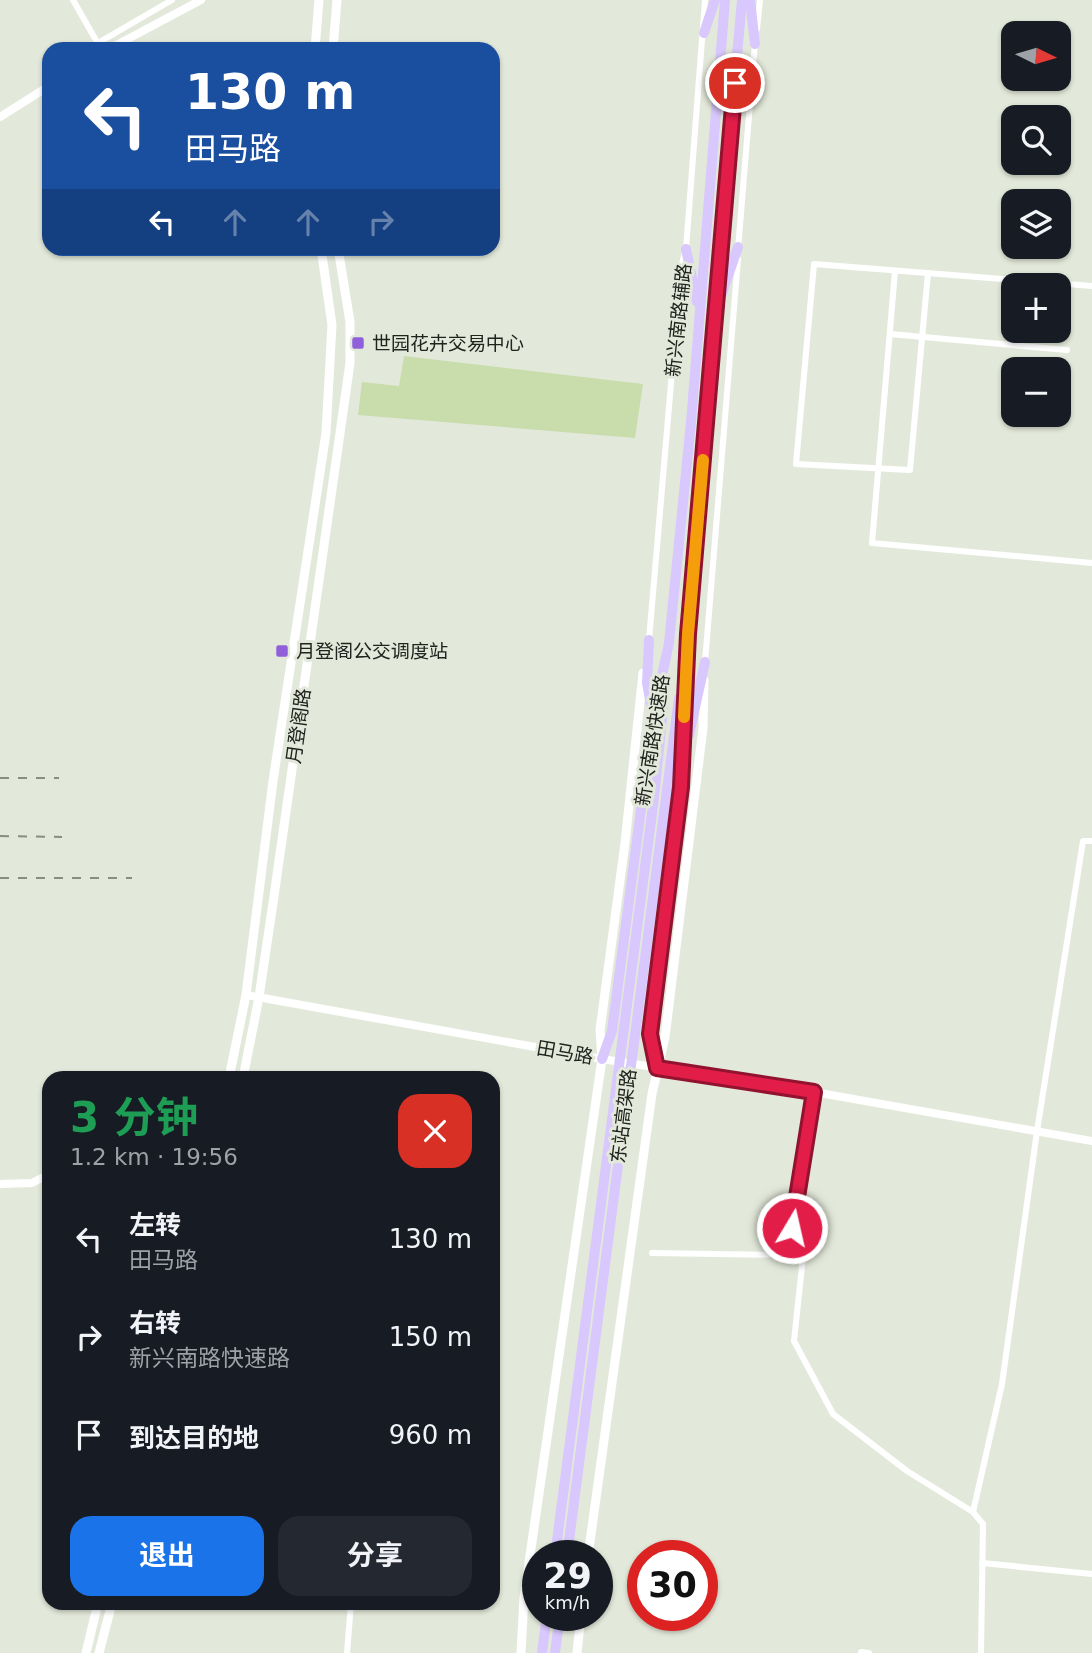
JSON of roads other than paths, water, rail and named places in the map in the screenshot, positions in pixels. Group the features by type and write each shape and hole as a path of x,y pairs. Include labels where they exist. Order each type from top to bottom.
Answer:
{"main road":[{"path":"316,42 319,0"},
{"path":"334,42 337,0"},
{"path":"704,33 715,0"},
{"name":"新兴南路快速路","path":"602,1059 612,1031 653,717 670,639 725,0"},
{"name":"新兴南路快速路","path":"657,1068 650,1034 681,787 688,634 742,0"},
{"path":"750,0 755,44"},
{"path":"716,312 738,247"},
{"path":"686,249 699,313"},
{"name":"月登阁路","path":"230,1071 246,995 273,781 326,433 332,325 322,256"},
{"name":"月登阁路","path":"244,1071 259,997 350,363 350,322 339,256"},
{"name":"东站高架路","path":"569,1540 688,634"},
{"name":"东站高架路","path":"557,1540 654,798 670,639"},
{"path":"649,640 647,683 653,717"},
{"path":"521,1653 524,1597 602,1059 600,1030 649,640"},
{"path":"681,787 694,705 705,662"},
{"path":"590,1540 657,1068 665,1037 702,742 705,662"},
{"path":"86,1653 97,1610"},
{"path":"99,1653 110,1610"},
{"path":"542,1653 545,1631"},
{"path":"555,1653 558,1631"},
{"path":"576,1653 579,1631"}],"street":[{"path":"73,0 97,42"},
{"path":"105,42 172,0"},
{"path":"122,42 201,0"},
{"name":"新兴南路辅路","path":"649,640 681,267 686,249 705,0"},
{"path":"705,662 760,0"},
{"path":"0,117 42,90"},
{"path":"928,273 910,470 796,464 814,264 895,271 928,273 1092,286"},
{"path":"895,271 872,544 1092,563"},
{"path":"890,334 1067,350"},
{"path":"973,1512 1002,1384 1037,1131 1083,841 1092,841"},
{"name":"田马路","path":"246,995 602,1059 814,1092 1092,1141"},
{"path":"788,1255 814,1092"},
{"path":"0,1184 32,1182 42,1177"},
{"path":"652,1253 803,1257 794,1341 833,1414 907,1471 973,1512 983,1524 981,1653"},
{"path":"982,1563 1092,1574"},
{"path":"347,1653 350,1610"},
{"path":"861,1652 869,1653"}],"railway":[{"path":"0,778 59,778"},
{"path":"0,836 62,837"},
{"path":"0,878 132,878"}],"place":[{"name":"世园花卉交易中心","path":"358,343"},
{"name":"月登阁公交调度站","path":"282,651"}]}
